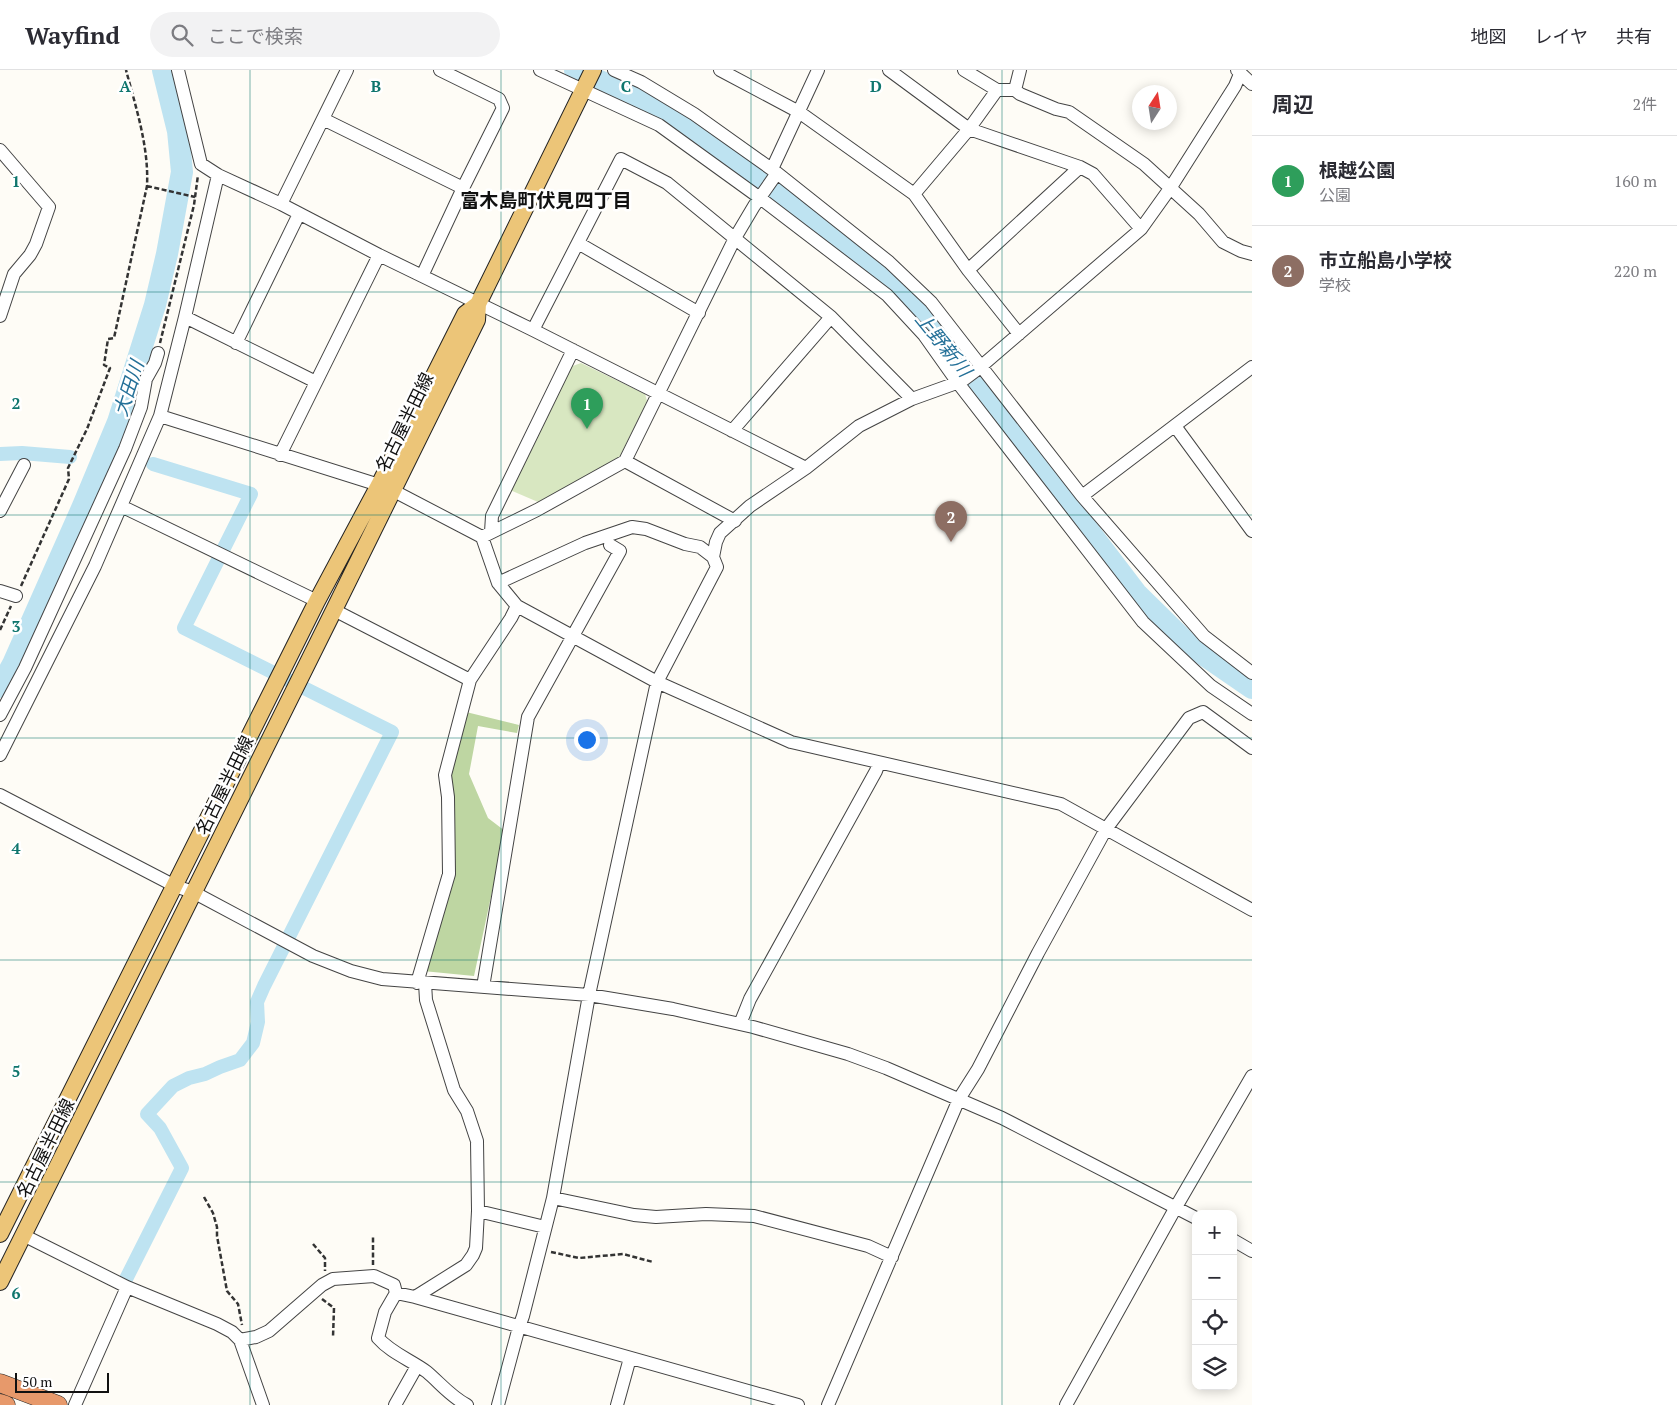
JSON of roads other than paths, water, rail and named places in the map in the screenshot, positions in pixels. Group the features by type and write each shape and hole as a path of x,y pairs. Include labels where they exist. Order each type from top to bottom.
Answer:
{"highway":[{"path":"0,1383 58,1405"},
{"path":"0,1403 6,1405"}],"main road":[{"name":"名古屋半田線","path":"0,1282 334,610 386,488 465,314 478,304 593,70"},
{"name":"名古屋半田線","path":"1,1228 317,601 386,488"}],"street":[{"path":"178,70 201,164 218,175 281,204 379,255 658,392 732,432 806,468"},
{"path":"422,276 503,108 499,99 440,70"},
{"path":"540,70 584,87 659,125 760,198 887,295 924,335 1143,622 1211,686 1252,714"},
{"path":"614,70 641,82 694,114 889,262 931,302 980,368 1082,496 1204,636 1252,673"},
{"path":"720,70 799,112 914,194 968,270 1019,334"},
{"path":"160,416 386,488 486,534 537,510 625,460 735,238 774,174 818,70"},
{"path":"889,70 969,129 1080,167 1093,174 1140,229"},
{"path":"964,70 997,90 1015,90 1020,94 1056,109 1069,112 1144,164 1199,214 1223,242 1252,254"},
{"path":"1015,90 1020,70"},
{"path":"281,204 323,118 343,71"},
{"path":"498,1405 553,1198 589,995 657,682 717,567 713,556 720,533 750,506 806,468 859,426 912,399 960,382 980,368 1140,229 1171,187 1235,86 1239,72 1252,84"},
{"path":"914,194 969,129 997,90"},
{"path":"323,118 463,188"},
{"path":"0,150 49,207 36,244 30,255 14,274 0,316"},
{"path":"533,330 621,159 667,183 832,316 912,399"},
{"path":"968,270 1080,167"},
{"path":"0,755 94,566 160,416 218,175"},
{"path":"236,343 299,214"},
{"path":"578,243 699,313"},
{"path":"280,455 379,255"},
{"path":"732,432 832,316"},
{"path":"185,317 316,382"},
{"path":"573,350 492,516 486,534 498,583 517,606 657,682 791,742 1061,804 1252,910"},
{"path":"0,715 26,668 125,449 141,407 146,379 158,353"},
{"path":"1082,496 1252,367"},
{"path":"1174,426 1252,531"},
{"path":"625,460 735,521"},
{"path":"0,511 24,465"},
{"path":"121,506 317,601"},
{"path":"498,583 585,543 632,528 646,529 685,544 700,547 713,556"},
{"path":"483,987 528,717 620,552 610,545"},
{"path":"0,591 16,596"},
{"path":"415,1297 466,1265 476,1248 478,1211 477,1141 467,1111 454,1090 421,983 449,874 448,797 445,775 470,680 517,606"},
{"path":"334,610 470,680"},
{"path":"828,1405 959,1099 978,1069 1038,953 1106,829 1190,718 1203,712 1252,748"},
{"path":"740,1024 750,999 879,763"},
{"path":"0,795 175,886 193,892 313,956 359,973 382,979 421,983 589,995 674,1009 740,1024 848,1054 1002,1118 1192,1216"},
{"path":"1066,1405 1176,1207 1252,1076"},
{"path":"553,1198 634,1215 656,1217 706,1214 754,1216 868,1246 892,1257"},
{"path":"478,1211 545,1227"},
{"path":"23,1235 127,1287 232,1332 242,1340 264,1405"},
{"path":"1237,1242 1252,1251"},
{"path":"242,1340 256,1338 269,1331 282,1318 333,1279 374,1276 394,1286 396,1293 385,1312 378,1338 467,1405"},
{"path":"75,1405 127,1287"},
{"path":"396,1293 798,1405"},
{"path":"617,1405 630,1358"},
{"path":"395,1405 417,1366"}],"waterway":[{"name":"大田川","path":"0,687 13,664 118,422 155,305 167,254 182,172 178,131 163,70"},
{"name":"上野新川","path":"575,70 651,104 710,142 887,274 916,306 1136,593 1188,644 1252,688"},
{"path":"0,454 22,453 70,457"},
{"path":"126,1279 182,1168 160,1128 147,1114 173,1086 189,1078 205,1074 240,1060 253,1043 258,1022 257,1002 264,986 392,732 184,628 251,494 153,464"}],"place":[{"name":"根越公園","path":"587,429"},
{"name":"市立船島小学校","path":"951,542"}],"district":[{"name":"富木島町伏見四丁目","path":"546,199"}]}
